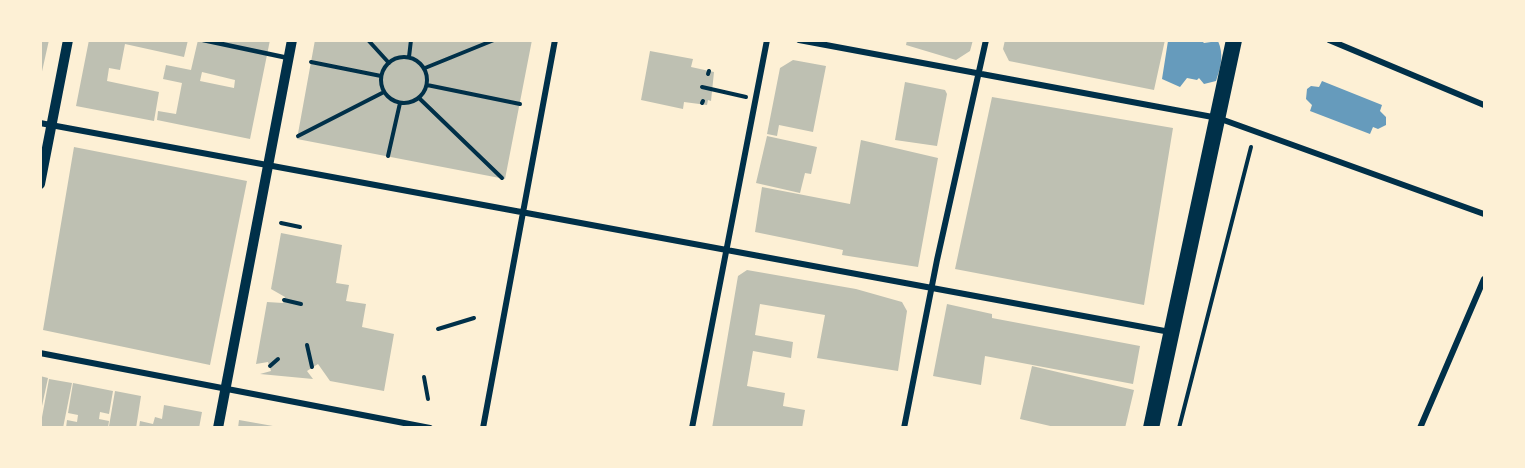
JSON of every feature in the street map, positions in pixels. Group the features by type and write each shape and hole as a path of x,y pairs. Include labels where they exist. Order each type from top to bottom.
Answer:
{"highway":[{"path":"1151,428 1234,40"}],"street":[{"path":"40,184 46,124 68,40"},
{"path":"218,428 292,40"},
{"path":"483,428 521,212 555,40"},
{"path":"692,428 767,40"},
{"path":"799,40 1218,118 1485,214"},
{"path":"904,428 977,73 986,40"},
{"path":"1329,40 1485,105"},
{"path":"46,124 1171,333"},
{"path":"1420,428 1485,279"},
{"path":"40,353 430,428"}],"lane":[{"path":"203,40 288,58"}],"path":[{"path":"368,40 389,63"},
{"path":"409,57 411,40"},
{"path":"425,69 494,40"},
{"path":"398,57 409,57 420,62 425,69 427,85 419,98 407,104 400,103 384,92 381,76 389,63 398,57"},
{"path":"311,62 381,76"},
{"path":"427,85 520,104"},
{"path":"702,87 734,95"},
{"path":"298,136 384,92"},
{"path":"419,98 502,178"},
{"path":"388,156 400,103"},
{"path":"1179,428 1251,147"},
{"path":"281,222 300,227"},
{"path":"284,300 301,304"},
{"path":"438,329 474,318"},
{"path":"307,345 312,367"},
{"path":"270,366 278,359"},
{"path":"424,377 428,399"}],"water":[{"path":"1168,41 1202,41 1204,43 1218,41 1221,61 1216,81 1204,84 1199,78 1197,80 1187,78 1180,87 1162,79"},
{"path":"1322,81 1382,105 1380,111 1386,117 1386,125 1378,129 1373,127 1370,134 1310,111 1312,105 1306,99 1307,89 1311,86 1319,87"}],"building":[{"path":"40,40 49,40 41,76 40,76"},
{"path":"89,40 188,40 184,57 125,44 120,70 109,68 107,81 159,92 154,121 76,106"},
{"path":"198,40 270,40 250,139 157,120 158,111 176,114 182,83 163,79 166,65 191,70","holes":["202,72 235,80 234,88 200,81"]},
{"path":"315,40 532,40 505,179 297,139"},
{"path":"907,40 973,40 970,51 956,60 906,45"},
{"path":"1005,40 1165,40 1154,90 1009,61 1003,49"},
{"path":"650,51 693,59 691,67 714,72 711,101 708,100 707,105 684,102 683,109 641,100"},
{"path":"793,60 826,66 813,132 779,125 777,136 767,134 780,68"},
{"path":"905,82 945,90 947,94 937,146 895,140"},
{"path":"992,97 1173,128 1144,305 955,269"},
{"path":"767,136 817,147 811,174 805,173 800,193 756,183"},
{"path":"861,140 938,158 918,267 842,255 843,250 755,232 762,187 850,204"},
{"path":"74,147 247,181 210,365 43,330"},
{"path":"281,233 342,245 336,283 349,285 346,301 366,304 362,327 394,334 384,391 330,381 318,364 307,371 313,379 260,374 271,371 268,362 256,364 267,302 283,303 285,297 271,289"},
{"path":"747,270 856,289 902,302 907,311 898,371 817,358 825,315 760,304 755,335 793,342 791,358 753,351 747,386 785,393 783,406 805,410 802,428 712,428 738,276"},
{"path":"947,304 992,314 992,318 1140,346 1133,384 985,356 981,385 933,376"},
{"path":"1032,366 1134,390 1125,428 1059,428 1020,419"},
{"path":"40,376 48,378 42,406 40,406"},
{"path":"49,379 72,383 63,428 40,428"},
{"path":"73,383 113,391 109,414 100,412 99,419 109,421 108,428 66,428 67,420 77,422 78,415 68,413"},
{"path":"115,391 141,396 136,428 109,426"},
{"path":"164,405 202,412 199,428 139,428 140,421 153,424 155,417 162,419"},
{"path":"239,420 273,426 273,428 238,428"}]}
